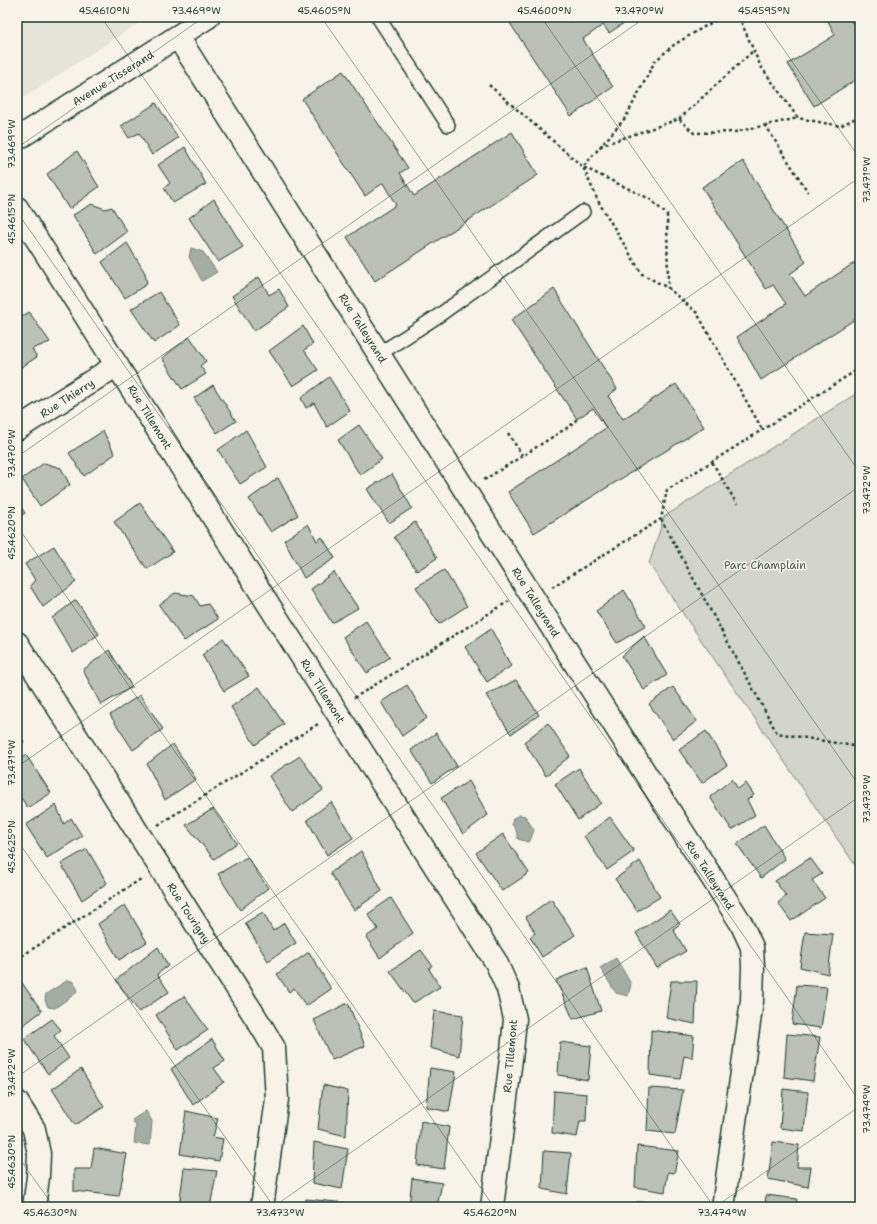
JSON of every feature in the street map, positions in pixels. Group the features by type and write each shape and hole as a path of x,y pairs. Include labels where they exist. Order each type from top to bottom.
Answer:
{"street":[{"name":"Avenue Tisserand","path":"17,139 208,17"},
{"name":"Rue Talleyrand","path":"178,37 378,354 741,923 752,947 752,1001 723,1207"},
{"name":"Rue Tillemont","path":"17,208 496,962 508,989 515,1019 492,1207"},
{"name":"Rue Thierry","path":"17,429 117,365"},
{"name":"Rue Tourigny","path":"17,643 274,1048 278,1099 262,1207"},
{"path":"17,1102 34,1129 38,1154 38,1177 34,1207"}],"lane":[{"path":"378,17 448,125"},
{"path":"378,354 438,316 583,212"}],"path":[{"path":"583,167 626,117 655,61 675,44 721,17"},
{"path":"739,17 760,65 798,118"},
{"path":"600,146 679,119 753,51"},
{"path":"489,85 583,167 650,199 667,214 668,288"},
{"path":"679,119 694,133 735,132 798,118 840,126 860,116"},
{"path":"766,125 808,192"},
{"path":"583,167 598,201 642,274 668,288 697,313 762,430"},
{"path":"860,368 667,490 661,519 777,733 860,747"},
{"path":"481,482 570,426 577,419"},
{"path":"508,433 522,455"},
{"path":"712,462 737,504"},
{"path":"548,589 661,519"},
{"path":"348,702 514,598"},
{"path":"153,828 323,720"},
{"path":"17,959 147,876"}],"shaded area":[{"path":"17,17 148,17 17,102"},
{"path":"191,248 203,252 217,272 202,281 189,257"},
{"path":"520,815 525,816 534,830 530,841 528,842 518,839 516,830 512,824 513,818"},
{"path":"616,958 631,984 628,996 616,993 600,968"},
{"path":"68,980 72,981 77,988 76,993 55,1008 48,1007 45,1000 46,994"},
{"path":"146,1111 152,1121 150,1145 134,1143 136,1126 132,1120"}],"green space":[{"name":"Parc Champlain","path":"860,391 860,872 649,564 664,517"}],"building":[{"path":"506,17 566,17 569,22 577,17 633,17 609,33 603,25 583,39 613,87 571,116"},
{"path":"826,17 849,17 852,23 860,18 860,77 814,106 788,64 835,35"},
{"path":"343,71 408,168 400,173 414,196 512,132 538,175 375,281 347,237 396,205 383,183 365,196 302,99"},
{"path":"156,103 178,138 152,155 139,133 129,138 121,126"},
{"path":"185,147 206,184 173,203 164,188 170,183 158,165"},
{"path":"77,151 99,187 69,209 47,174"},
{"path":"743,161 806,262 790,274 805,296 860,259 860,316 761,380 737,337 786,304 773,285 766,289 702,187"},
{"path":"214,199 243,247 218,262 189,218"},
{"path":"92,204 105,209 112,207 127,232 97,254 73,215"},
{"path":"127,243 145,273 147,284 125,298 102,262"},
{"path":"259,277 269,295 279,289 289,307 254,331 232,296"},
{"path":"554,289 617,389 608,396 623,419 676,384 704,427 534,533 508,492 606,428 593,408 577,419 511,320"},
{"path":"159,292 180,325 154,343 131,309"},
{"path":"29,312 50,342 32,349 37,357 20,368 17,364 17,320"},
{"path":"303,326 313,344 304,350 318,370 293,386 269,351"},
{"path":"190,337 206,361 200,366 206,374 182,389 162,358"},
{"path":"329,377 350,411 327,427 314,403 306,408 301,398"},
{"path":"213,385 236,421 217,433 194,398"},
{"path":"359,425 382,459 360,475 338,440"},
{"path":"246,430 267,467 240,484 218,450"},
{"path":"103,431 115,454 84,476 69,453"},
{"path":"44,463 61,468 70,485 40,506 22,479"},
{"path":"392,474 412,508 389,523 367,489"},
{"path":"278,478 298,515 271,532 249,499"},
{"path":"17,501 25,513 17,518"},
{"path":"140,503 173,552 147,569 114,522"},
{"path":"415,522 437,558 417,571 394,537"},
{"path":"308,524 317,541 322,537 335,558 304,578 284,540"},
{"path":"54,546 76,582 43,607 30,586 35,580 25,564"},
{"path":"444,570 467,606 439,624 416,587"},
{"path":"334,572 358,608 332,623 311,589"},
{"path":"624,590 646,626 617,643 596,611"},
{"path":"175,593 194,596 200,606 208,604 218,619 184,641 159,605"},
{"path":"76,600 99,634 73,653 52,618"},
{"path":"366,621 390,657 367,673 343,637"},
{"path":"491,629 511,666 487,682 465,647"},
{"path":"644,636 667,675 644,690 622,656"},
{"path":"223,638 249,676 224,691 202,655"},
{"path":"109,650 132,687 101,705 83,670"},
{"path":"516,680 539,715 511,734 486,695"},
{"path":"407,685 427,718 402,736 381,702"},
{"path":"259,687 284,724 255,745 231,707"},
{"path":"673,687 697,721 673,739 649,704"},
{"path":"140,695 163,729 133,750 110,715"},
{"path":"548,723 570,756 546,776 524,742"},
{"path":"17,730 24,742 17,747"},
{"path":"706,731 727,765 702,783 679,750"},
{"path":"436,733 457,766 432,783 411,750"},
{"path":"173,744 196,779 165,800 147,764"},
{"path":"26,755 51,793 28,808 17,792 17,761"},
{"path":"300,756 323,790 292,812 269,776"},
{"path":"579,768 601,803 578,820 555,784"},
{"path":"732,779 738,789 746,783 754,795 747,800 755,815 732,830 710,797"},
{"path":"469,781 488,815 463,834 441,798"},
{"path":"331,802 353,838 327,855 307,820"},
{"path":"56,805 64,824 71,818 82,836 47,858 26,825"},
{"path":"213,809 237,843 214,859 186,825"},
{"path":"610,817 634,851 607,870 584,836"},
{"path":"764,825 785,859 761,878 737,844"},
{"path":"503,834 529,873 502,891 476,853"},
{"path":"87,849 107,883 82,900 61,864"},
{"path":"361,851 382,891 354,910 330,873"},
{"path":"247,857 268,888 240,910 218,874"},
{"path":"810,858 822,874 812,880 825,898 791,921 778,903 786,896 775,881"},
{"path":"640,861 660,897 637,911 615,879"},
{"path":"391,898 413,933 380,958 366,937 378,929 368,914"},
{"path":"551,899 575,935 542,957 530,937 535,933 526,917"},
{"path":"125,905 147,942 119,960 98,924"},
{"path":"670,910 680,924 673,929 686,951 657,968 636,933"},
{"path":"263,912 273,931 284,923 296,943 268,961 245,923"},
{"path":"805,932 833,934 828,974 800,967"},
{"path":"158,947 168,966 157,974 169,992 139,1012 116,980"},
{"path":"421,950 432,965 429,969 440,987 413,1003 390,971"},
{"path":"309,952 331,989 306,1006 294,988 289,992 277,974"},
{"path":"587,967 601,1011 573,1019 556,980"},
{"path":"17,976 42,1011 17,1030"},
{"path":"671,981 697,981 695,1024 666,1018"},
{"path":"797,985 827,987 821,1028 792,1024"},
{"path":"184,996 208,1030 178,1050 156,1015"},
{"path":"348,1003 365,1046 332,1060 314,1020"},
{"path":"434,1011 463,1015 459,1056 430,1048"},
{"path":"52,1019 61,1030 54,1036 69,1058 48,1074 24,1039"},
{"path":"651,1030 694,1036 692,1058 684,1056 680,1079 650,1075"},
{"path":"787,1034 820,1037 813,1081 784,1077"},
{"path":"212,1039 225,1061 214,1068 224,1082 193,1105 171,1069"},
{"path":"560,1042 591,1046 588,1080 558,1075"},
{"path":"430,1068 456,1072 449,1112 426,1107"},
{"path":"81,1069 104,1107 75,1125 52,1089"},
{"path":"323,1085 348,1091 346,1136 318,1129"},
{"path":"649,1088 683,1090 675,1134 647,1131"},
{"path":"783,1089 808,1092 804,1131 780,1128"},
{"path":"554,1091 587,1094 586,1121 580,1121 577,1137 552,1133"},
{"path":"186,1111 218,1118 213,1137 223,1139 219,1161 180,1154"},
{"path":"421,1121 449,1127 444,1169 417,1165"},
{"path":"314,1142 348,1149 342,1189 312,1183"},
{"path":"773,1142 799,1145 797,1167 811,1167 808,1187 768,1179"},
{"path":"637,1146 679,1151 674,1173 668,1172 665,1192 635,1187"},
{"path":"94,1148 127,1154 119,1196 74,1191 74,1169 91,1169"},
{"path":"544,1151 571,1153 567,1194 542,1189"},
{"path":"184,1168 217,1171 210,1207 179,1207"},
{"path":"412,1178 442,1183 437,1207 409,1207"},
{"path":"766,1195 797,1199 796,1207 765,1207"},
{"path":"306,1199 346,1203 346,1207 305,1207"},
{"path":"637,1202 668,1203 667,1207 636,1207"},
{"path":"538,1204 563,1207 538,1207"}]}
